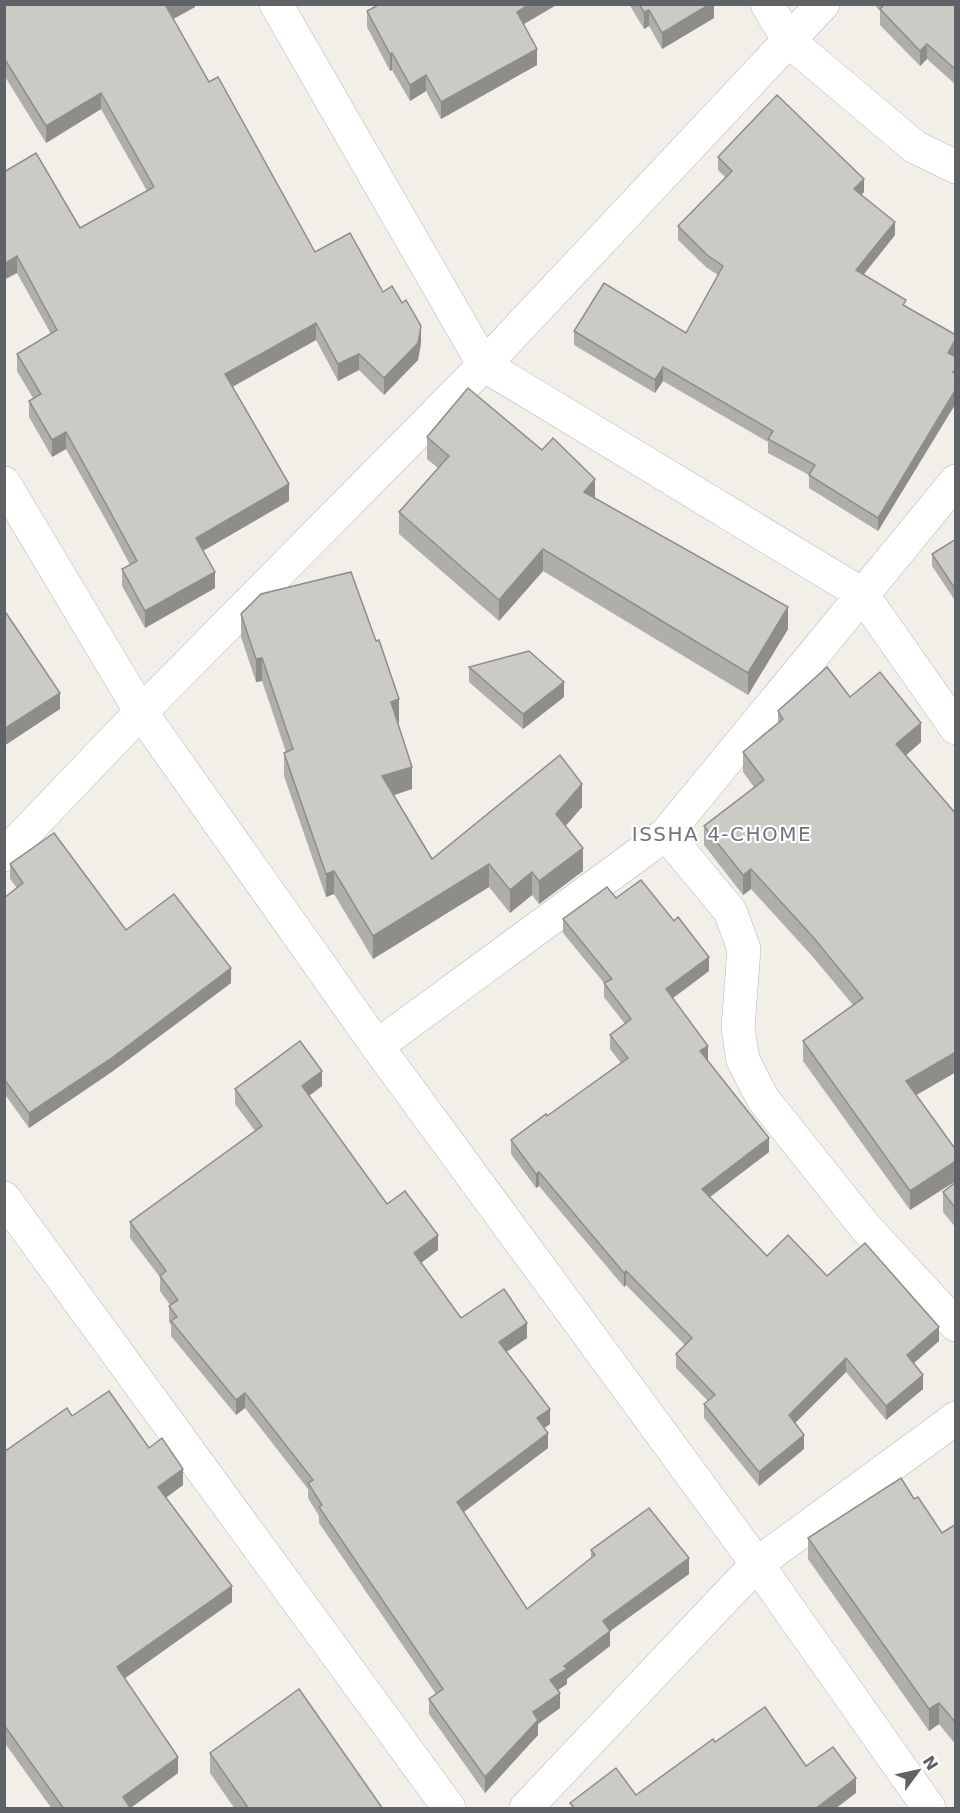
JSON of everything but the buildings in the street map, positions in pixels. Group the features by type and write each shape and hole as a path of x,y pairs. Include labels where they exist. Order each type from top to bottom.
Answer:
{"street":[{"path":"276,4 484,365 862,594 956,728"},
{"path":"767,4 789,41 915,147 956,167"},
{"path":"4,855 141,712 484,365 823,4"},
{"path":"377,1046 666,834 956,482"},
{"path":"4,483 141,712 377,1046 757,1564 929,1809"},
{"path":"666,834 730,912 744,949 738,1028 743,1060 763,1098 866,1228 956,1325"},
{"path":"4,1198 449,1809"},
{"path":"526,1809 757,1564 956,1418"}],"district":[{"name":"ISSHA 4-CHOME","path":"722,834"}]}
